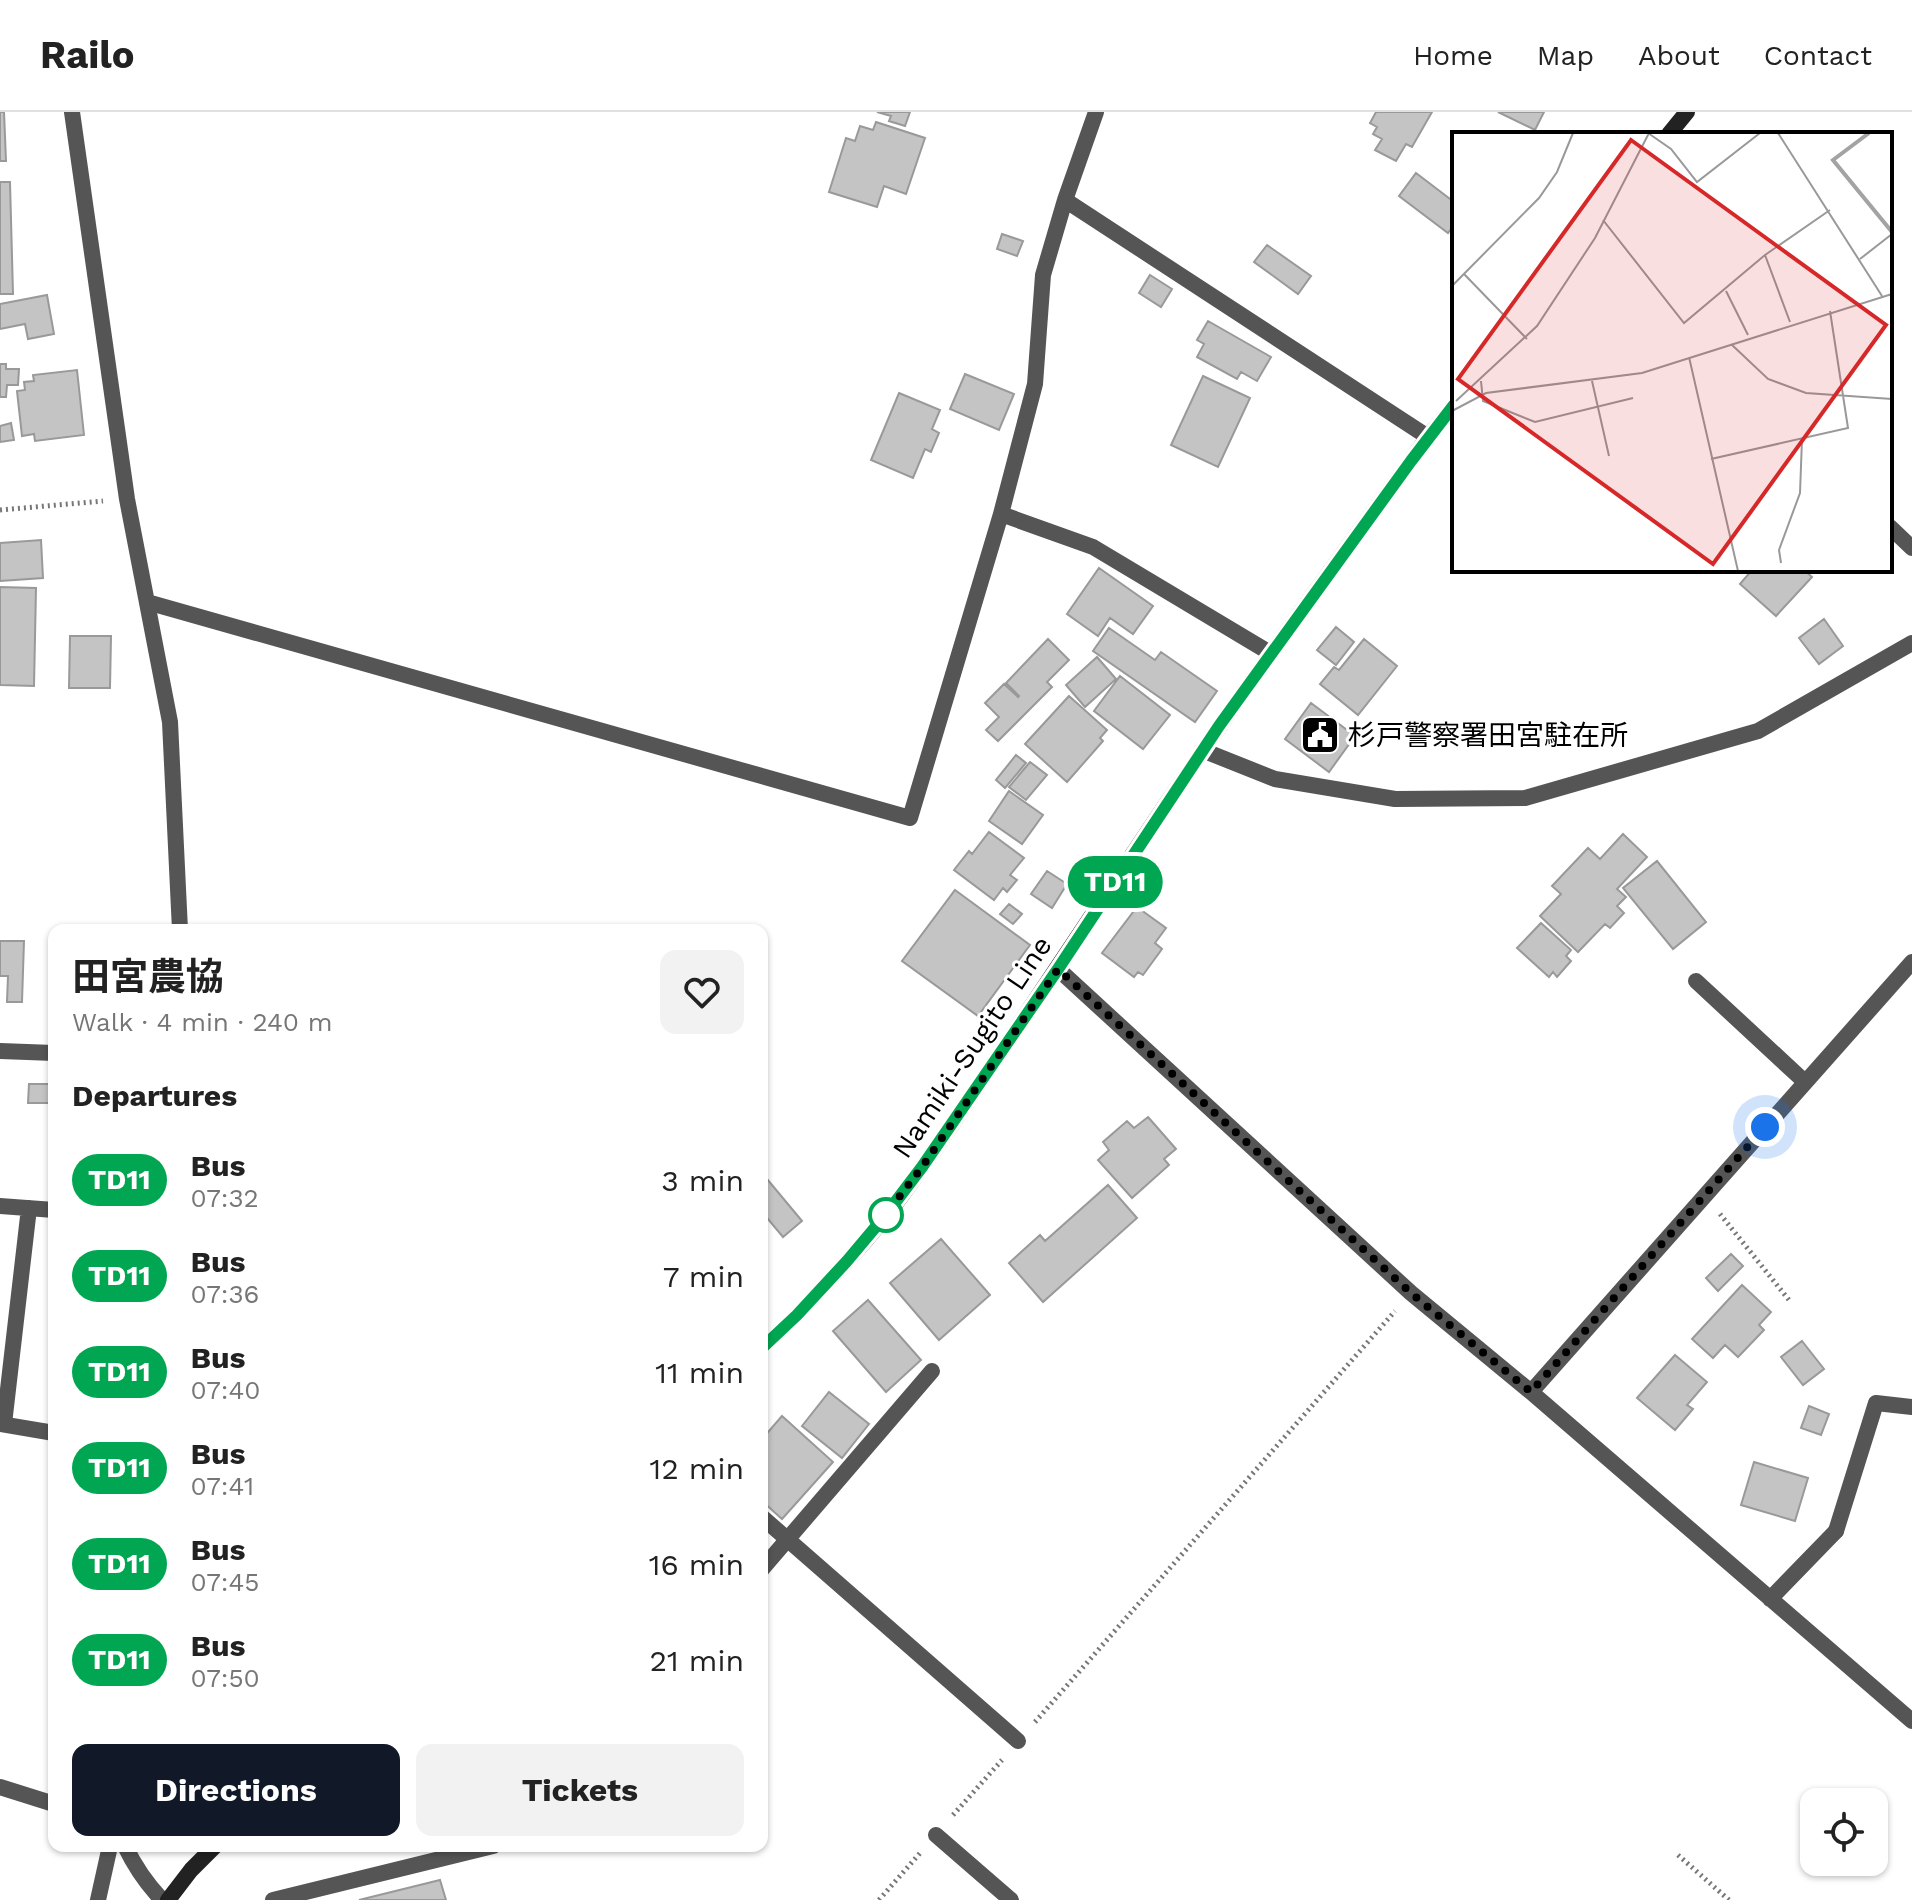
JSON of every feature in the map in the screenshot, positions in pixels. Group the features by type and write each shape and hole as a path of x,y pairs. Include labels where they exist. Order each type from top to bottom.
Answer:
{"main road":[{"path":"1671,132 1687,112"},
{"name":"Namiki-Sugito Line","path":"768,1342 807,1304 884,1217 922,1167 1058,969 1202,750 1452,407"},
{"path":"165,1900 209,1852"}],"street":[{"path":"72,112 127,499 170,722 180,924"},
{"path":"147,602 910,818 1001,514 1035,384 1043,275 1096,112"},
{"path":"1065,200 1428,437"},
{"path":"1001,514 1093,547 1270,653"},
{"path":"1892,529 1912,548"},
{"path":"1202,750 1275,779 1395,799 1525,798 1758,731 1912,643"},
{"path":"1058,969 1411,1293 1531,1392 1912,1721"},
{"path":"1531,1392 1704,1194 1910,971"},
{"path":"1696,981 1805,1082"},
{"path":"0,1051 48,1053"},
{"path":"0,1206 48,1210"},
{"path":"29,1208 2,1424 48,1432"},
{"path":"768,1562 932,1371"},
{"path":"1770,1599 1836,1531 1876,1403 1912,1407"},
{"path":"768,1523 1018,1741"},
{"path":"0,1787 48,1802"},
{"path":"936,1835 1011,1900"},
{"path":"98,1900 109,1852"},
{"path":"128,1852 146,1883 165,1900"},
{"path":"273,1900 469,1852"}],"path":[{"path":"0,510 127,499"},
{"path":"1704,1194 1789,1300"},
{"path":"879,1900 1411,1293"},
{"path":"1678,1855 1729,1900"}],"building":[{"path":"0,112 4,112 6,161 0,161"},
{"path":"877,112 910,112 905,126 889,121 891,116"},
{"path":"1376,112 1432,112 1412,147 1406,144 1396,161 1375,150 1382,139 1373,134 1377,127 1370,123"},
{"path":"1498,112 1544,112 1535,130"},
{"path":"876,122 925,138 906,194 884,186 877,207 829,192 846,138 855,141 860,126 873,130"},
{"path":"1416,173 1452,200 1452,228 1448,233 1399,196"},
{"path":"0,182 10,182 13,294 0,294"},
{"path":"1002,234 1023,241 1017,256 997,249"},
{"path":"1267,245 1311,276 1298,294 1254,262"},
{"path":"1150,275 1172,289 1161,307 1139,293"},
{"path":"47,295 54,334 28,339 25,324 0,329 0,304"},
{"path":"1208,321 1271,357 1257,381 1241,372 1237,379 1197,357 1204,344 1197,340"},
{"path":"0,364 6,364 6,369 19,369 18,385 7,385 6,397 0,397"},
{"path":"77,370 84,435 35,441 34,434 22,436 17,391 25,390 24,382 34,381 33,375"},
{"path":"965,374 1014,394 999,430 950,409"},
{"path":"1203,376 1250,398 1218,467 1171,445"},
{"path":"899,393 940,410 932,429 939,433 931,452 925,449 913,478 871,460"},
{"path":"11,423 14,440 0,442 0,426"},
{"path":"41,540 43,578 0,581 0,543"},
{"path":"1099,568 1153,606 1133,634 1110,618 1098,636 1067,614"},
{"path":"1750,572 1806,572 1812,577 1776,616 1740,584"},
{"path":"0,587 36,588 34,686 0,685"},
{"path":"1824,619 1843,646 1819,664 1799,638"},
{"path":"1336,627 1354,642 1336,665 1317,650"},
{"path":"1109,628 1155,660 1161,652 1217,691 1195,722 1093,651"},
{"path":"70,636 111,636 110,688 69,688"},
{"path":"1048,639 1069,660 1047,682 1052,687 998,741 986,730 999,717 985,703 1004,684 1019,696 1006,683"},
{"path":"1364,639 1397,666 1358,715 1320,684 1334,667 1339,670"},
{"path":"1097,657 1116,679 1085,707 1066,685"},
{"path":"1120,676 1170,715 1143,749 1094,711"},
{"path":"1069,696 1107,730 1100,738 1103,741 1067,782 1025,744"},
{"path":"1311,703 1355,736 1329,772 1285,739"},
{"path":"1016,755 1026,763 1005,788 996,780"},
{"path":"1030,762 1047,775 1026,800 1009,787"},
{"path":"1009,791 1043,815 1022,844 989,821"},
{"path":"989,832 1024,858 1010,875 1017,880 1007,892 1003,888 994,900 954,870 969,851 972,854"},
{"path":"1623,834 1647,857 1617,889 1626,897 1617,906 1624,913 1610,928 1605,924 1578,952 1540,916 1561,894 1552,886 1588,848 1600,859"},
{"path":"1657,861 1706,922 1673,949 1623,888"},
{"path":"1047,871 1067,884 1052,908 1031,894"},
{"path":"955,890 1030,945 978,1016 902,961"},
{"path":"1009,904 1022,914 1013,924 1000,914"},
{"path":"1137,907 1166,928 1155,943 1162,949 1143,975 1138,972 1134,977 1102,953"},
{"path":"1541,923 1571,950 1566,956 1571,961 1557,977 1553,972 1549,977 1517,948"},
{"path":"0,941 24,941 22,1002 7,1002 8,976 0,976"},
{"path":"29,1084 48,1084 48,1103 28,1103"},
{"path":"1148,1117 1176,1149 1164,1159 1169,1165 1132,1198 1098,1160 1109,1150 1103,1142 1127,1121 1134,1128"},
{"path":"768,1180 802,1221 783,1237 768,1219"},
{"path":"1108,1185 1137,1218 1043,1302 1009,1263 1040,1235 1045,1241"},
{"path":"941,1239 990,1295 939,1340 890,1283"},
{"path":"1731,1254 1743,1266 1718,1291 1706,1278"},
{"path":"1742,1285 1771,1312 1759,1325 1764,1330 1738,1357 1725,1345 1713,1358 1692,1339"},
{"path":"868,1300 921,1360 886,1392 833,1331"},
{"path":"1802,1341 1824,1369 1803,1385 1781,1357"},
{"path":"1675,1355 1707,1382 1687,1405 1693,1409 1675,1430 1637,1398"},
{"path":"829,1392 869,1424 842,1458 802,1426"},
{"path":"1809,1406 1829,1414 1821,1435 1801,1428"},
{"path":"782,1416 833,1462 782,1519 768,1506 768,1432"},
{"path":"1754,1462 1808,1478 1795,1521 1741,1505"},
{"path":"440,1880 446,1900 359,1900"}],"bus line":[{"name":"TD11","path":"768,1342 847,1261 922,1167 1058,969 1202,750 1452,407"}],"place":[{"name":"杉戸警察署田宮駐在所","path":"1320,735"}],"route":[{"path":"886,1215 884,1217 1058,969 1411,1293 1531,1392 1765,1127"}]}
